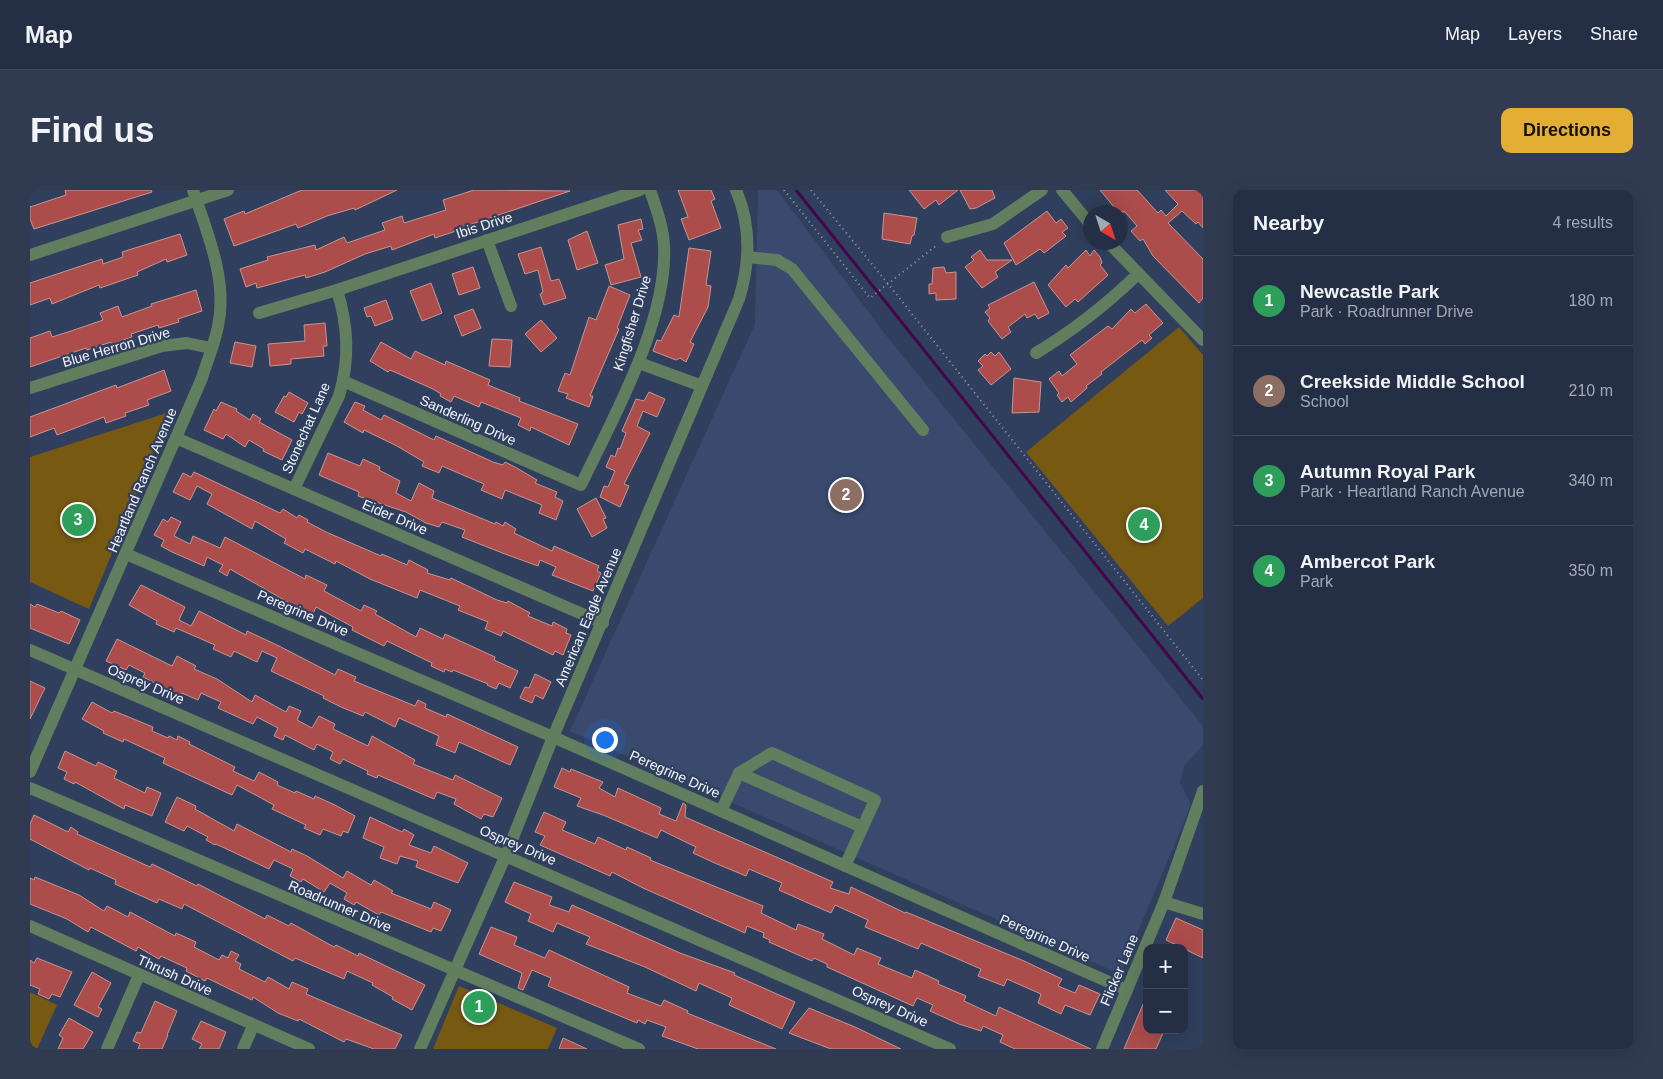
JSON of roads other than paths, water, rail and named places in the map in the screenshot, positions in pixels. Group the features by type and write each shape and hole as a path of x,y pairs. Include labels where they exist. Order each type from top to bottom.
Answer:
{"street":[{"path":"30,255 194,195 228,190"},
{"name":"Ibis Drive","path":"259,313 337,290 640,190"},
{"name":"Kingfisher Drive","path":"581,485 639,363 662,284 664,263 661,223 650,190"},
{"name":"American Eagle Avenue","path":"420,1049 506,855 553,737 739,299 748,258 746,224 736,190"},
{"path":"947,237 993,224 1042,190"},
{"path":"1062,190 1083,216"},
{"name":"Heartland Ranch Avenue","path":"30,772 202,378 218,327 220,288 216,264 194,195"},
{"path":"487,240 511,306"},
{"path":"1116,250 1202,338"},
{"path":"748,258 777,260 792,269 923,430"},
{"path":"1036,353 1069,333 1105,306 1138,274"},
{"name":"Stonechat Lane","path":"294,489 339,396 343,381 347,337 345,316 337,290"},
{"name":"Blue Herron Drive","path":"30,388 162,346 187,343 211,348"},
{"path":"639,363 702,386"},
{"name":"Sanderling Drive","path":"343,381 581,485"},
{"name":"Eider Drive","path":"176,438 602,623"},
{"name":"Peregrine Drive","path":"126,554 553,737 1127,990"},
{"name":"Osprey Drive","path":"30,650 950,1049"},
{"path":"722,811 739,773 772,753 875,800 845,866"},
{"path":"739,773 862,827"},
{"name":"Roadrunner Drive","path":"30,788 621,1045 638,1049"},
{"name":"Flicker Lane","path":"1102,1049 1164,902 1203,791"},
{"path":"1164,902 1203,914"},
{"name":"Thrush Drive","path":"30,926 253,1026 309,1049"},
{"path":"107,1049 139,975"},
{"path":"243,1049 253,1026"}],"waterway":[{"path":"796,190 1203,699"}],"place":[{"name":"Creekside Middle School","path":"846,495"},
{"name":"Autumn Royal Park","path":"78,520"},
{"name":"Ambercot Park","path":"1144,525"},
{"name":"Newcastle Park","path":"479,1007"}]}
